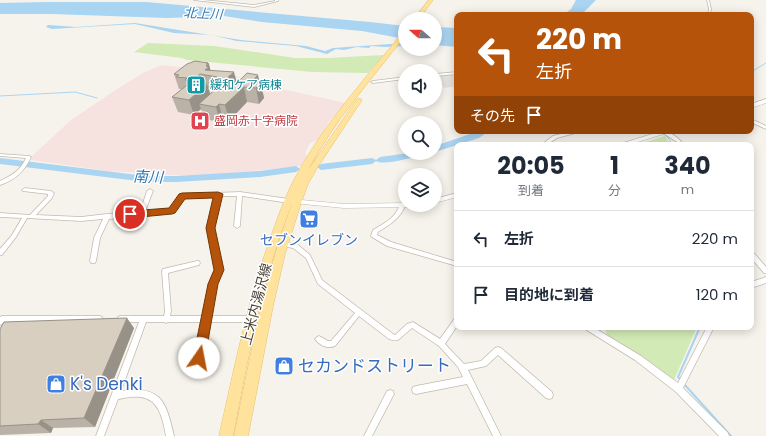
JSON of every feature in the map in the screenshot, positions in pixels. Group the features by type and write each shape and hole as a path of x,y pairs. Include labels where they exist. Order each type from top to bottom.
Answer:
{"main road":[{"path":"422,12 431,0"},
{"path":"426,12 435,0"},
{"path":"373,79 398,43"},
{"path":"373,79 398,49"},
{"name":"上米内湯沢線","path":"226,436 250,319 269,256 293,201 318,159 373,79"},
{"name":"上米内湯沢線","path":"241,436 264,319 293,201"}],"street":[{"path":"195,0 254,6 277,1 276,0"},
{"path":"228,3 234,0"},
{"path":"708,0 710,12"},
{"path":"442,74 454,73"},
{"path":"373,79 398,78"},
{"path":"754,105 766,101"},
{"path":"754,122 766,128"},
{"path":"548,142 555,137 566,134"},
{"path":"632,142 657,134"},
{"path":"671,134 680,142"},
{"path":"0,155 29,157 29,160 23,166 21,171 13,178 0,183"},
{"path":"0,253 29,216 50,197 51,193 25,190"},
{"path":"142,213 150,191"},
{"path":"1,216 81,219 172,211 182,196 218,194 240,194 344,206 398,206"},
{"path":"196,370 213,284 219,270 210,228 218,194"},
{"path":"237,226 240,194"},
{"path":"442,199 454,196"},
{"path":"400,212 395,218 375,231 374,236 389,244 454,263"},
{"path":"93,261 97,238 107,216"},
{"path":"283,244 294,245 308,257 320,282 394,338 396,338 408,326 413,325 441,344 462,368 497,436"},
{"path":"754,257 766,271"},
{"path":"166,320 168,311 165,271 197,263"},
{"path":"754,284 766,280"},
{"path":"319,339 327,344 333,344 359,312"},
{"path":"1,320 105,319"},
{"path":"113,319 264,319"},
{"path":"100,436 144,319"},
{"path":"441,344 454,324"},
{"path":"592,330 638,358 680,387 725,436"},
{"path":"680,387 709,330"},
{"path":"462,368 483,364 498,350 549,395"},
{"path":"416,390 468,380"},
{"path":"116,395 142,393 155,399 163,408 170,436"},
{"path":"368,436 390,394"}],"shaded area":[{"name":"盛岡赤十字病院","path":"161,65 217,71 277,88 346,103 329,122 318,140 310,143 305,153 308,157 302,166 215,175 172,175 107,171 31,160 33,155 71,120 143,73"},
{"path":"454,73 454,86 444,88 442,85 442,74"}],"green space":[{"path":"148,43 215,46 295,58 384,55 368,73 312,72 187,60 182,58 134,52"},
{"path":"665,136 668,142 646,142"},
{"path":"605,330 696,330 674,380 607,335"}],"water":[{"path":"576,0 596,0 584,12 567,12 571,9"},
{"name":"北上川","path":"146,2 398,25 398,38 362,31 262,22 224,16 167,18 52,14 0,14 0,3"},
{"path":"135,23 209,35 174,33 135,24 52,29 46,27 48,25 76,27"},
{"path":"442,27 454,28 454,47 442,46"},
{"path":"214,36 306,46 325,51 333,48 398,43 398,46 371,46 369,48 357,47 344,50 336,49 327,54 296,46 237,41"}],"building":[{"path":"195,61 208,63 206,64 209,64 206,66 209,67 205,70 234,72 221,83 212,82 217,77 200,74 192,81 185,80 187,78 176,77 179,75 174,74 187,64"},
{"path":"247,73 258,75 251,82 261,83 256,88 244,87 225,105 219,104 216,107 199,104 219,86 232,88"},
{"path":"191,82 207,84 189,100 172,97"},
{"name":"K's Denki","path":"127,318 84,418 41,420 38,424 0,426 0,329 4,322"}],"waterway":[{"path":"754,70 766,63"},
{"path":"0,96 75,92 97,98"},
{"name":"南川","path":"457,142 480,134"},
{"path":"666,135 671,142"},
{"name":"南川","path":"442,147 454,143"},
{"name":"南川","path":"380,160 398,158"},
{"name":"南川","path":"0,161 146,179 176,179 260,174 296,169"},
{"name":"南川","path":"321,167 372,161"},
{"path":"680,379 678,377 699,330"},
{"path":"684,384 731,436"}],"place":[{"name":"緩和ケア病棟","path":"196,85"},
{"name":"盛岡赤十字病院","path":"200,121"},
{"name":"セブンイレブン","path":"309,219"},
{"name":"セカンドストリート","path":"284,366"},
{"name":"K's Denki","path":"56,384"}],"route":[{"path":"130,214 172,211 182,196 218,194 210,228 219,270 213,284 199,358"}]}
